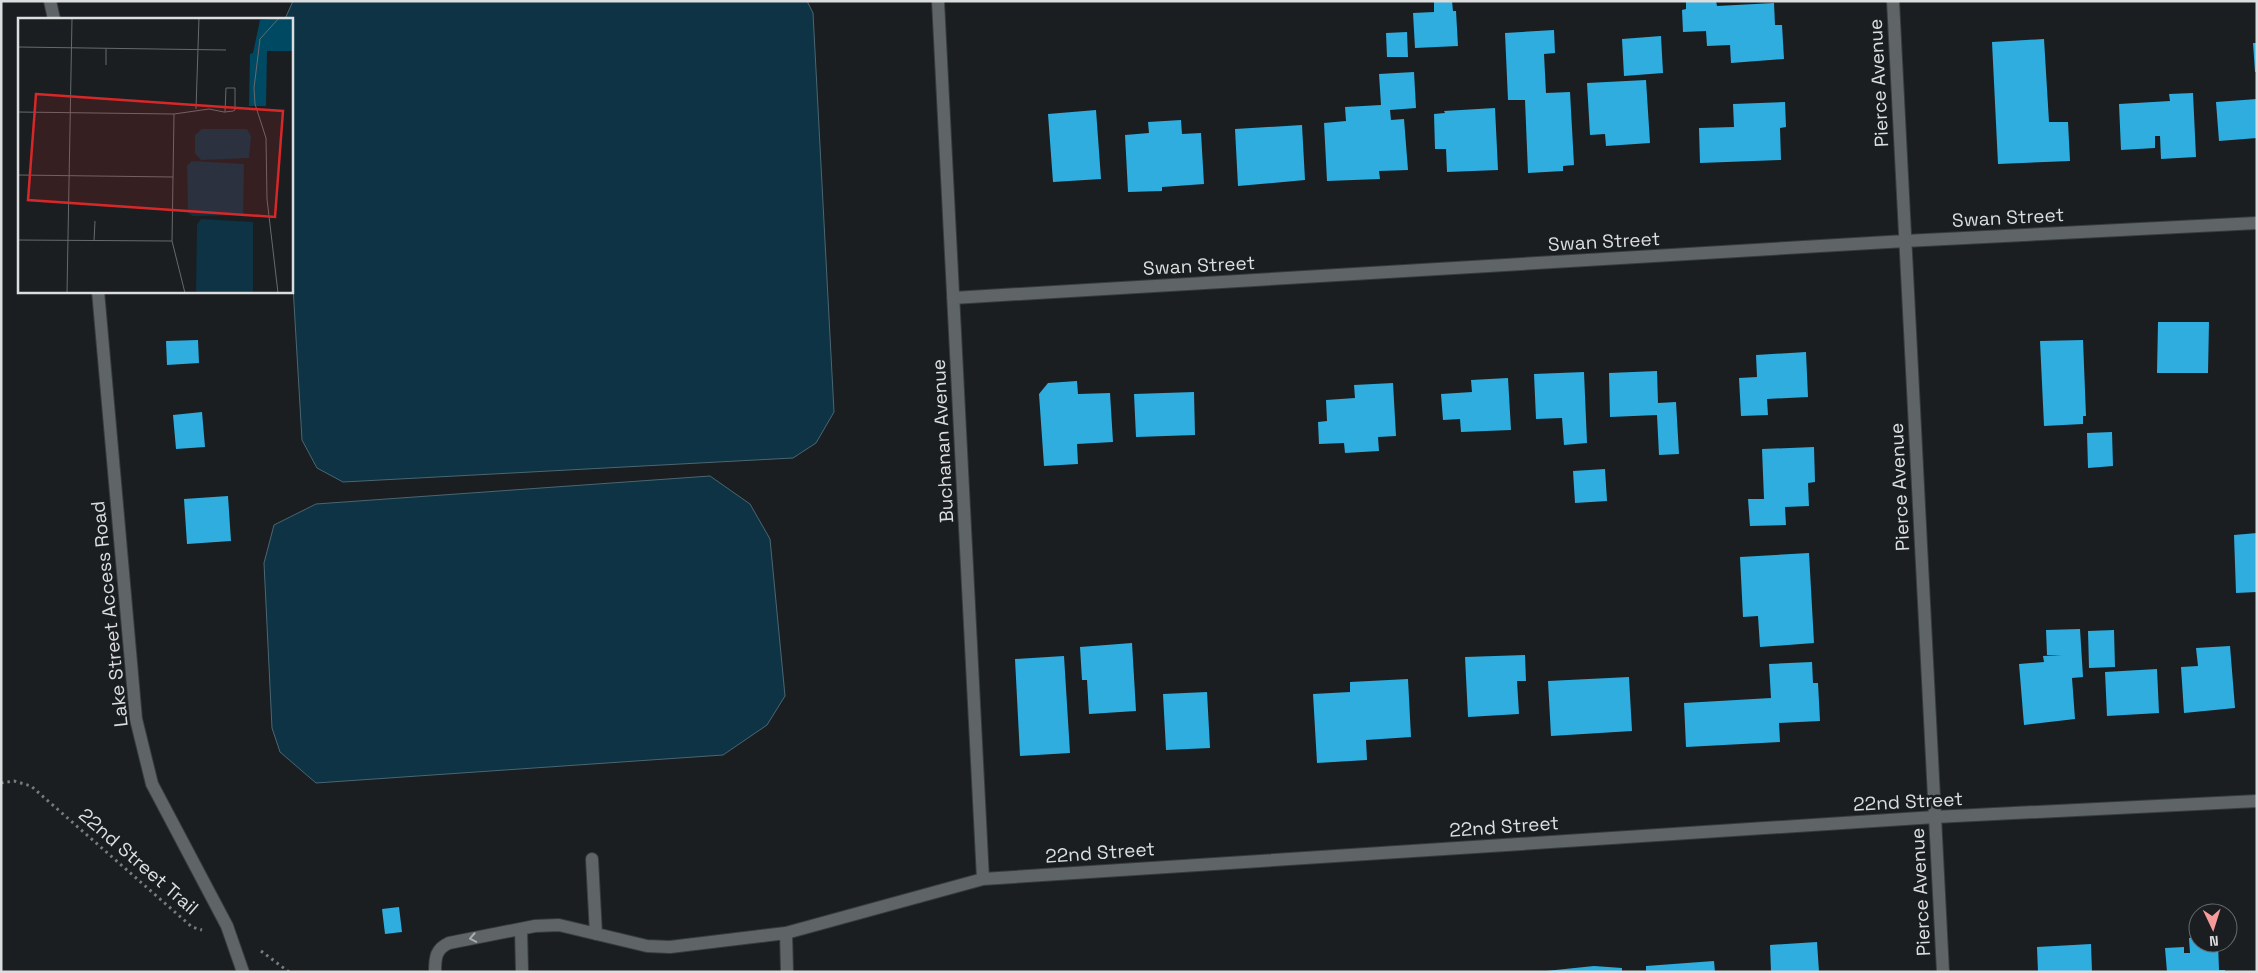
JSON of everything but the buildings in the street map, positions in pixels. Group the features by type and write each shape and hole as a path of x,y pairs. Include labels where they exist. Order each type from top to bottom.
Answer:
{"street":[{"path":"50,1 54,18"},
{"name":"Buchanan Avenue","path":"938,1 983,878"},
{"name":"Pierce Avenue","path":"1893,1 1943,972"},
{"name":"Swan Street","path":"953,298 1905,241 2257,223"},
{"name":"Lake Street Access Road","path":"98,292 136,719 152,784 227,926 243,972"},
{"name":"22nd Street","path":"436,972 435,962 440,947 449,943 521,929 559,925 647,946 670,947 786,933 983,878 1935,818 2257,801"},
{"path":"592,860 596,934"},
{"path":"521,929 522,972"},
{"path":"786,933 787,972"}],"path":[{"name":"22nd Street Trail","path":"1,783 14,781 31,786 192,926 206,931"},
{"path":"254,946 289,972"}],"water":[{"path":"293,1 807,1 813,13 834,412 816,443 793,458 343,482 317,468 302,440 292,269 292,18 285,18"},
{"path":"710,476 750,504 770,539 785,696 767,725 723,755 316,783 280,752 272,728 264,563 274,525 316,504"}]}
